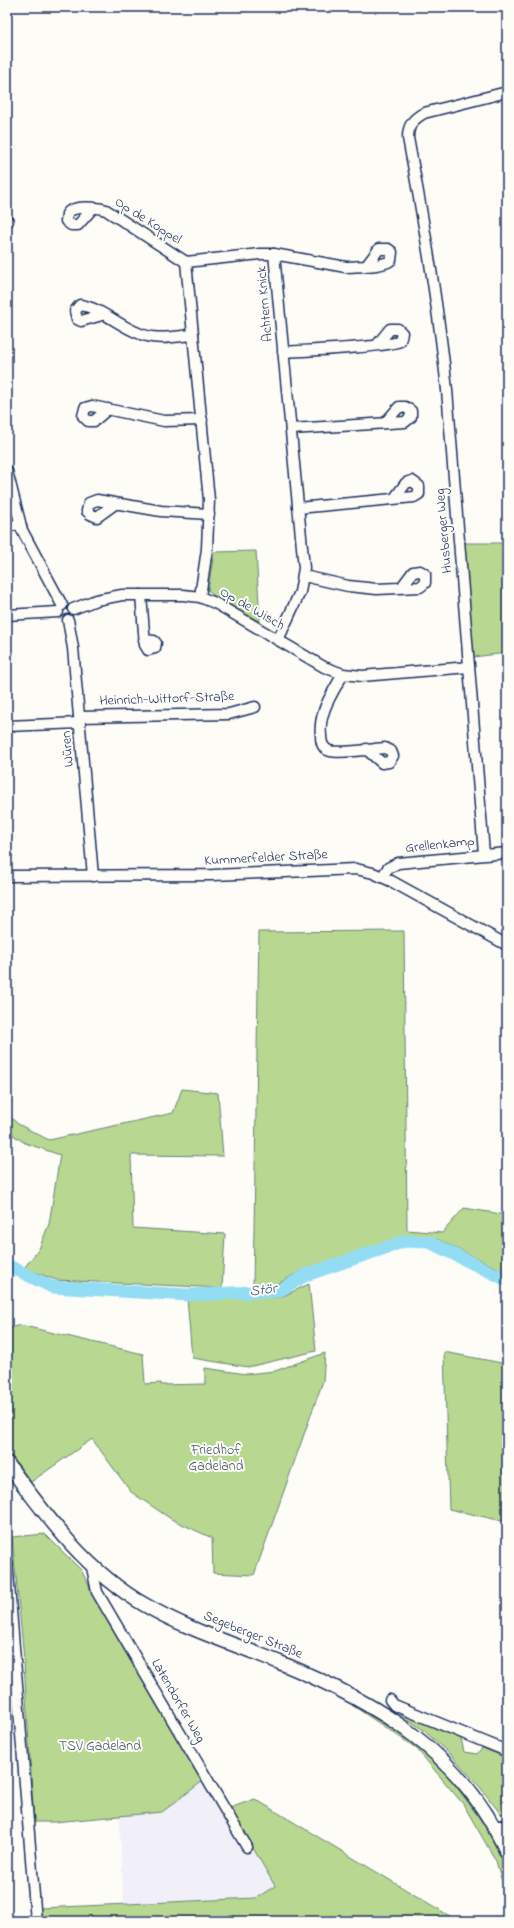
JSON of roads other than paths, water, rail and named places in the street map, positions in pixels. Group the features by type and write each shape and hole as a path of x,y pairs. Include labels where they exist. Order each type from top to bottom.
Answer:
{"main road":[{"name":"Segeberger Straße","path":"9,1469 60,1533 92,1566 145,1605 191,1627 329,1684 380,1710 427,1744 449,1764 502,1831 507,1853"}],"street":[{"name":"Husberger Weg","path":"484,854 439,317 408,138 408,129 413,119 424,113 507,92"},
{"name":"Op de Koppel","path":"93,208 111,211 186,262 228,257"},
{"name":"Achtern Knick","path":"274,254 304,576 300,592 278,640"},
{"name":"Achtern Knick","path":"228,257 274,254 295,256 338,266 367,265"},
{"name":"Op de Koppel","path":"186,262 208,485 209,514 207,549 200,597"},
{"path":"102,315 132,331 147,336 193,335"},
{"name":"Achtern Knick","path":"283,352 377,345"},
{"path":"108,409 164,422 202,420"},
{"path":"291,429 385,423"},
{"path":"7,471 19,524 60,608 61,619 68,620 73,616 73,609 68,605 60,608 7,615"},
{"path":"298,508 394,499"},
{"path":"115,504 168,512 209,514"},
{"path":"7,527 19,524"},
{"path":"304,576 363,588 401,588"},
{"name":"Op de Wisch","path":"73,609 104,598 141,595 183,595 200,597 215,603 324,667 343,674 362,676 469,668"},
{"path":"141,595 144,640"},
{"name":"Würen","path":"68,620 72,634 93,876"},
{"path":"343,674 322,714 320,722 322,744 326,749 334,751 366,749"},
{"name":"Heinrich-Wittorf-Straße","path":"7,726 80,720 229,714 255,706"},
{"name":"Grellenkamp","path":"382,877 388,868 398,863 507,852"},
{"name":"Kummerfelder Straße","path":"7,876 213,875 349,869 364,871 382,877 507,945"},
{"path":"7,1560 36,1921"},
{"name":"Latendorfer Weg","path":"92,1566 97,1592 247,1847"},
{"path":"390,1700 394,1705 507,1751"}],"waterway":[{"name":"Stör","path":"7,1265 52,1287 188,1295 279,1291 306,1275 405,1241 429,1242 507,1280"}],"park label":[{"name":"Friedhof Gadeland","path":"216,1458"},
{"name":"TSV Gadeland","path":"100,1746"}]}
